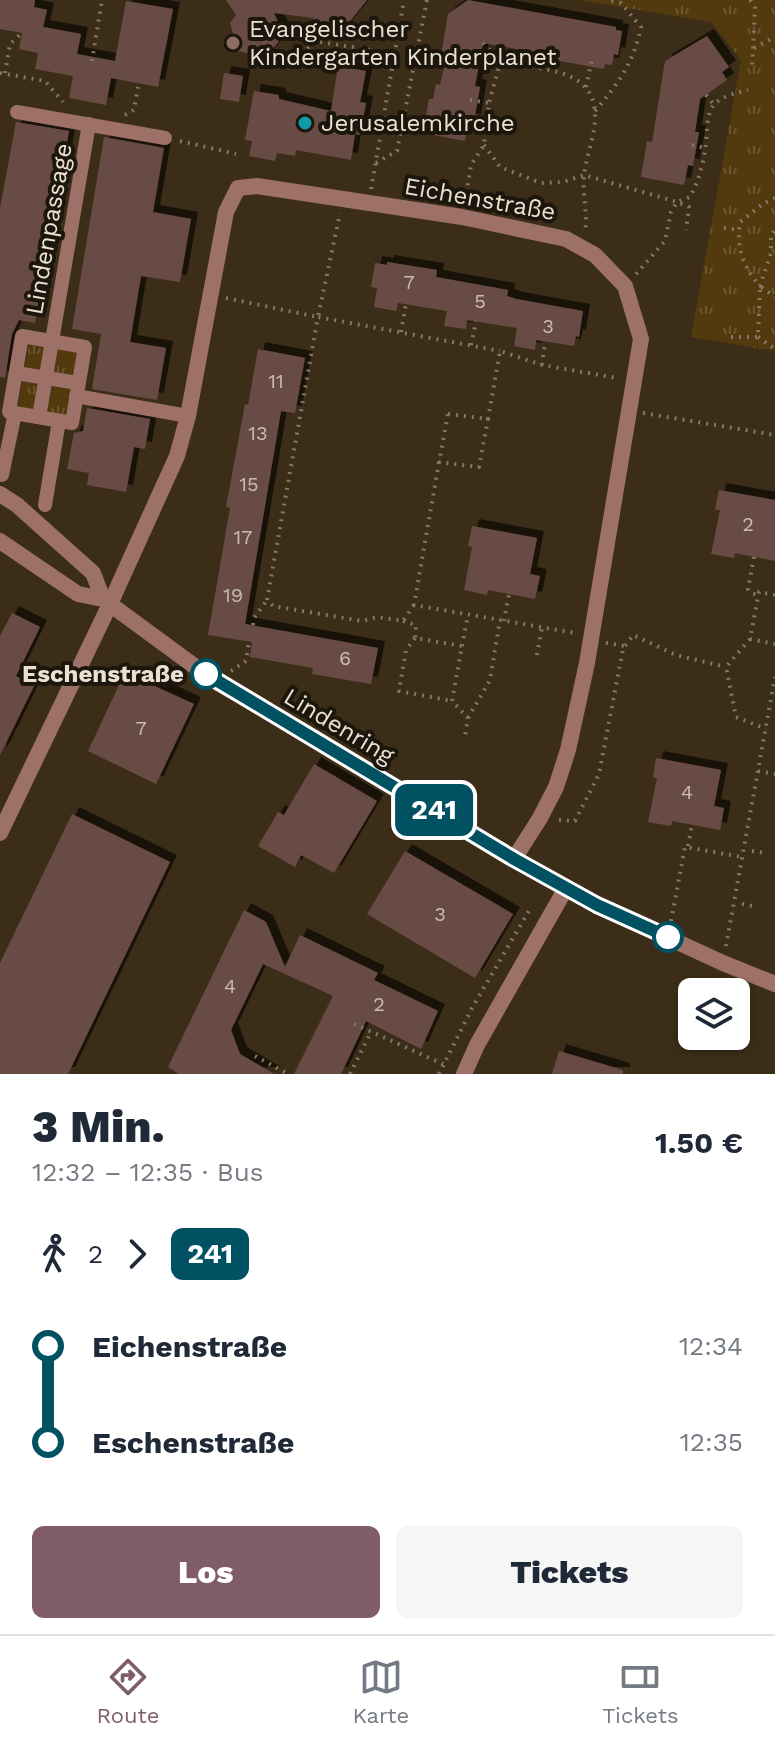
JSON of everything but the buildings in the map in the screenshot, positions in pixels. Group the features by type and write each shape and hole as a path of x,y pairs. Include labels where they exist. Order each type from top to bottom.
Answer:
{"street":[{"path":"17,112 165,138"},
{"name":"Lindenpassage","path":"39,417 89,124"},
{"name":"Eichenstraße","path":"107,602 177,456 188,416 226,212 238,188 257,186 462,217 524,228 580,246 605,263 625,286 641,339 568,750 556,787 514,859"},
{"name":"Lindenpassage","path":"2,475 15,413 9,412 22,336 85,347 72,423 59,421 45,505"},
{"path":"16,373 188,416"},
{"path":"15,413 59,421"},
{"name":"Lindenring","path":"0,494 17,505 93,573 107,602"},
{"name":"Lindenring","path":"0,541 78,594 107,602 216,682 315,738 514,859 668,937 775,984"},
{"path":"0,833 107,602"},
{"path":"464,1074 477,1045 566,888"}],"path":[{"path":"92,61 102,0"},
{"path":"368,203 404,0"},
{"path":"375,164 397,151 427,0"},
{"path":"595,111 627,72 641,27 621,3 608,0"},
{"path":"750,0 755,8 752,69"},
{"path":"22,33 10,44 2,74 45,81 66,106"},
{"path":"754,48 775,37"},
{"path":"291,66 315,41 395,54"},
{"path":"483,43 500,63 573,75 586,87 595,111 592,143 584,175 586,229 580,246"},
{"path":"539,69 542,51"},
{"path":"586,87 592,59"},
{"path":"462,217 471,165 484,145 489,103 500,63"},
{"path":"121,116 134,110 138,87"},
{"path":"625,286 665,241 671,212 677,202 690,197 696,185 706,148 708,120 714,105 723,98 748,90"},
{"path":"706,95 714,105"},
{"path":"470,100 489,103"},
{"path":"165,138 236,154"},
{"path":"484,145 500,167 541,183 563,182 584,175 689,207 686,230"},
{"path":"692,145 706,148"},
{"path":"775,198 740,222 737,238 750,274 775,297"},
{"path":"253,625 254,618 267,600 318,317 343,199"},
{"path":"724,228 739,230"},
{"path":"758,337 760,286 771,253 771,235 775,230"},
{"path":"210,295 500,351 542,365 635,381"},
{"path":"401,332 406,303"},
{"path":"471,345 476,321"},
{"path":"731,337 758,337 775,349"},
{"path":"542,365 545,343"},
{"path":"439,462 479,467 500,351"},
{"path":"629,411 775,435"},
{"path":"403,621 414,605 448,414 488,419"},
{"path":"754,557 748,589 759,595"},
{"path":"726,667 750,639 759,592 775,595"},
{"path":"465,736 468,718 490,680 509,594"},
{"path":"267,600 273,606 362,621 377,617 416,625 415,638 406,650 399,691 452,701 468,718"},
{"path":"414,605 590,635"},
{"path":"452,701 468,615"},
{"path":"537,655 542,627"},
{"path":"540,818 575,821 587,801 599,774 623,649 633,635 676,655 726,667"},
{"path":"415,638 462,646"},
{"path":"750,639 775,644"},
{"path":"246,661 249,642"},
{"path":"726,667 736,717 766,729"},
{"path":"723,963 775,677"},
{"path":"758,771 775,774"},
{"path":"668,937 692,825"},
{"path":"687,847 742,857"},
{"path":"752,851 766,853"},
{"path":"742,904 757,907"},
{"path":"439,1074 472,1008 530,909"},
{"path":"354,1024 443,1064"},
{"path":"350,1074 371,1032"},
{"path":"255,1056 288,1074"}],"green space":[{"path":"579,0 775,0 775,351 691,337 741,60 711,22"},
{"path":"29,343 79,351 68,416 18,407"}],"bus line":[{"name":"241","path":"206,674 514,859 597,905 668,937"}],"place":[{"name":"Evangelischer Kindergarten Kinderplanet","path":"233,43"},
{"name":"Jerusalemkirche","path":"305,123"},
{"name":"Eschenstraße","path":"206,674"}]}
